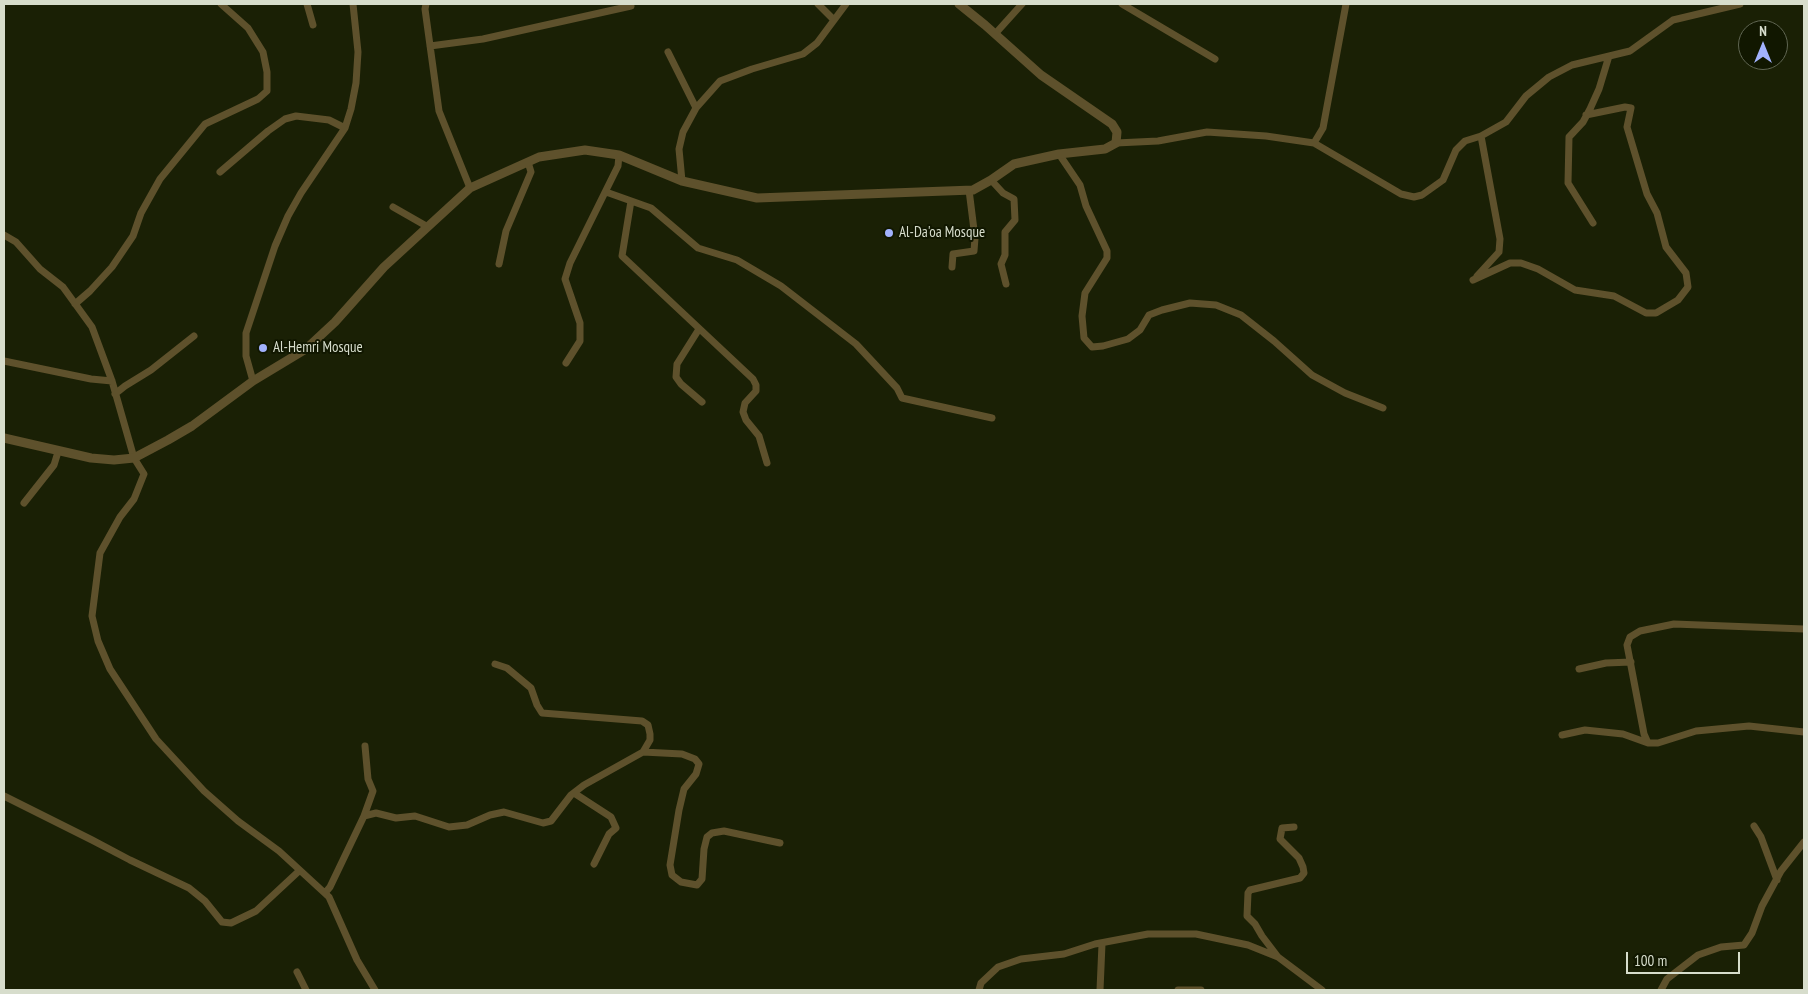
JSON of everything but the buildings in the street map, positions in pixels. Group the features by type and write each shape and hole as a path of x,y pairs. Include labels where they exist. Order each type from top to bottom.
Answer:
{"street":[{"path":"75,304 112,267 133,236 141,213 160,179 205,124 258,98 267,91 267,72 263,52 248,28 221,4"},
{"path":"306,4 313,25"},
{"path":"253,381 246,356 246,333 275,246 288,216 301,193 345,128 351,109 356,83 358,52 353,4"},
{"path":"426,4 425,9 439,111 470,188"},
{"path":"818,4 834,20"},
{"path":"682,181 679,149 683,132 696,108 720,81 752,69 803,54 817,44 846,4"},
{"path":"959,4 1042,75 1112,124 1118,132 1116,143"},
{"path":"996,34 1022,4"},
{"path":"1122,4 1215,59"},
{"path":"1314,143 1323,128 1346,4"},
{"path":"4,438 58,452 91,458 114,460 134,458 192,426 253,381 306,349 335,322 384,267 470,188 540,157 585,150 619,155 682,181 756,198 969,190 991,180 1014,164 1059,154 1105,149 1116,143 1158,141 1207,132 1266,136 1314,143 1401,194 1414,197 1422,195 1443,180 1456,150 1466,141 1481,136 1506,122 1526,96 1549,77 1572,65 1630,51 1672,20 1740,4"},
{"path":"430,46 483,39 631,6"},
{"path":"668,52 696,108"},
{"path":"1592,223 1568,183 1569,137 1586,116 1599,89 1609,56"},
{"path":"1481,136 1500,239 1499,252 1473,280 1510,263 1521,264 1538,269 1574,290 1614,296 1646,313 1656,313 1678,300 1688,287 1686,273 1666,247 1657,213 1647,194 1627,127 1631,108 1625,106 1586,116"},
{"path":"220,172 285,119 296,116 329,120 345,128"},
{"path":"1059,154 1080,185 1086,206 1107,251 1107,258 1085,293 1082,316 1084,338 1092,347 1128,339 1140,330 1149,315 1162,310 1190,303 1216,305 1241,315 1312,375 1345,393 1383,408"},
{"path":"566,363 580,340 580,323 565,280 570,263 618,166 619,155"},
{"path":"499,264 506,231 531,172 528,162"},
{"path":"991,180 1004,193 1014,199 1015,220 1006,232 1005,255 1001,264 1006,284"},
{"path":"952,267 953,254 974,251 975,238 969,190"},
{"path":"606,192 651,208 698,248 737,260 781,286 856,344 897,388 902,398 992,418"},
{"path":"631,201 622,256 752,379 756,385 756,391 745,403 743,412 746,420 759,436 768,463"},
{"path":"394,208 428,227"},
{"path":"4,235 16,242 40,269 63,287 92,327 112,381 134,458 144,474 134,499 120,517 100,554 92,616 98,641 110,669 156,738 204,791 238,821 279,851 329,897 357,960 375,990"},
{"path":"699,328 678,364 676,376 681,384 702,402"},
{"path":"116,394 125,386 151,370 194,336"},
{"path":"4,361 91,379 112,381"},
{"path":"24,503 54,465 58,452"},
{"path":"1648,744 1644,734 1627,645 1630,637 1640,631 1674,624 1804,629"},
{"path":"1579,669 1606,663 1631,662"},
{"path":"364,816 376,813 396,818 415,816 450,826 467,825 490,815 504,812 543,823 551,821 574,793 642,752 650,740 648,724 642,721 542,713 537,705 532,688 507,668 495,664"},
{"path":"1562,735 1585,730 1623,734 1648,744 1658,743 1696,731 1749,726 1804,732"},
{"path":"325,893 330,887 364,816 373,791 368,779 365,746"},
{"path":"642,752 682,754 695,759 699,764 696,774 684,789 670,865 672,875 681,882 697,885 702,879 704,849 707,837 712,833 724,831 780,843"},
{"path":"574,793 611,817 616,828 609,834 594,864"},
{"path":"4,796 189,888 205,902 222,922 231,923 256,911 299,871"},
{"path":"1754,826 1761,837 1777,880"},
{"path":"1294,827 1282,828 1280,839 1299,858 1304,873 1300,878 1250,890 1248,893 1247,916 1278,956 1322,990"},
{"path":"1661,990 1667,979 1698,955 1721,947 1744,944 1752,933 1762,906 1777,880 1804,842"},
{"path":"979,990 981,983 998,967 1021,959 1064,954 1095,944 1148,934 1196,934 1248,945 1278,956"},
{"path":"1100,990 1102,944"},
{"path":"297,972 306,990"},
{"path":"1178,990 1200,990"}],"place":[{"name":"Al-Da'oa Mosque","path":"889,233"},
{"name":"Al-Hemri Mosque","path":"263,348"}]}
